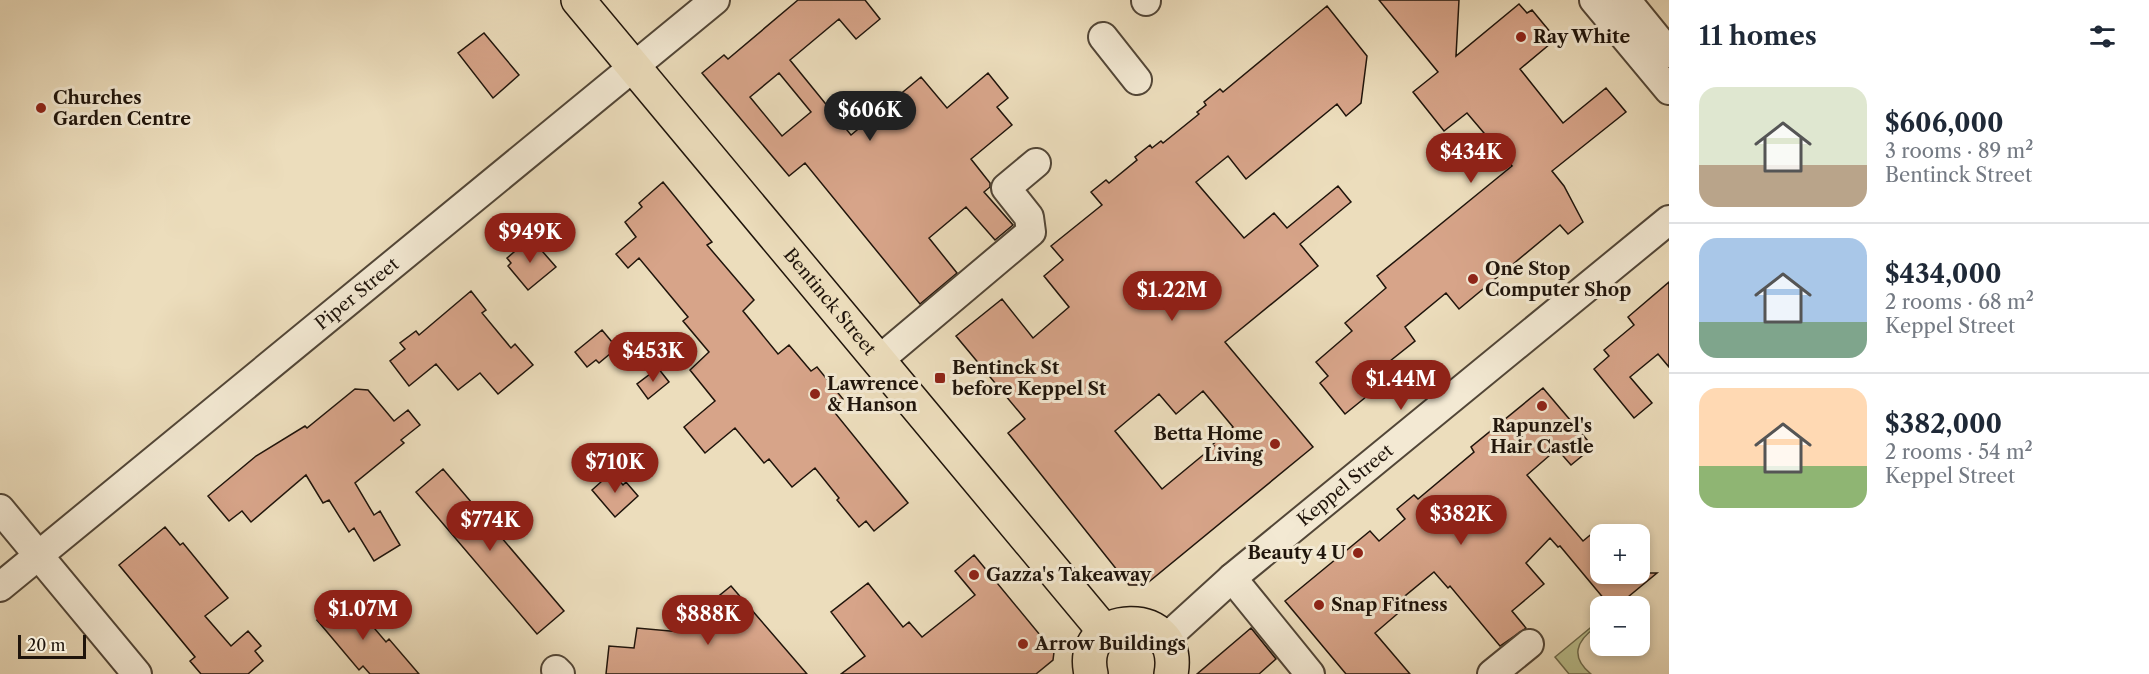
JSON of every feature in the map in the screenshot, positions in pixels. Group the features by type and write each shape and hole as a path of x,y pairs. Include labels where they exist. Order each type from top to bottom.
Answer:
{"main road":[{"name":"Bentinck Street","path":"578,0 1105,632"},
{"path":"1091,674 1090,654 1096,642 1116,625 1136,623 1155,630 1165,639 1171,652 1172,674"}],"street":[{"name":"Piper Street","path":"0,587 715,0"},
{"path":"1594,0 1669,90"},
{"path":"1626,0 1669,52"},
{"path":"1104,37 1137,80"},
{"path":"883,367 965,307 976,293 1038,241 1041,222 1025,172"},
{"name":"Keppel Street","path":"1165,639 1232,578 1669,220"},
{"path":"0,509 137,674"},
{"path":"1232,578 1310,674"},
{"path":"1492,674 1529,644"}],"green space":[{"path":"1590,628 1580,644 1578,655 1584,668 1591,674 1569,674 1555,657"}],"building":[{"path":"798,0 865,0 880,19 856,39 839,19 790,60 851,135 921,77 947,108 988,73 1008,98 997,107 1012,125 971,159 990,183 990,187 984,192 1013,225 995,240 966,207 929,238 957,273 920,304 805,163 789,176 702,73 724,55 728,59","holes":["779,73 811,112 782,136 750,97"]},
{"path":"1379,0 1459,0 1456,56 1519,4 1527,13 1532,10 1556,39 1520,69 1563,123 1606,88 1626,112 1552,171 1564,186 1583,222 1568,234 1560,225 1459,309 1446,293 1405,327 1415,341 1385,365 1393,375 1345,414 1320,383 1328,376 1316,362 1352,331 1345,323 1386,288 1377,276 1512,166 1467,113 1444,131 1413,92 1438,72"},
{"path":"1327,6 1367,56 1361,103 1346,116 1337,104 1246,179 1228,156 1196,182 1244,238 1274,213 1287,228 1338,186 1351,202 1300,244 1318,266 1225,342 1313,447 1145,585 1129,585 1008,433 1025,419 956,336 1002,299 1033,338 1069,307 1044,276 1063,260 1051,246 1102,205 1091,192 1106,180 1109,183 1137,160 1135,157 1150,145 1152,148 1161,141 1163,143 1199,114 1197,112 1206,105 1204,102 1220,89 1223,92","holes":["1203,391 1233,427 1212,445 1214,446 1162,489 1115,431 1159,394 1176,414"]},
{"path":"484,33 519,75 493,98 458,53"},
{"path":"663,182 712,242 707,245 754,300 743,311 778,354 789,345 811,371 817,367 843,399 831,408 908,503 874,531 866,521 859,527 815,468 792,487 769,459 764,463 735,428 705,453 684,427 715,401 690,370 709,352 683,321 688,317 639,258 628,268 616,254 636,237 625,222 642,207 639,203"},
{"path":"528,240 533,246 536,244 556,267 528,290 508,266 511,263 507,258"},
{"path":"1669,282 1669,367 1658,354 1630,377 1652,403 1634,418 1594,369 1609,356 1604,350 1634,325 1628,317"},
{"path":"471,291 486,310 482,313 511,348 515,344 533,365 498,394 480,373 458,390 436,364 409,386 390,361 405,349 400,343 416,331 419,335"},
{"path":"602,330 617,348 599,363 596,360 587,367 575,352"},
{"path":"658,368 669,382 648,399 637,384"},
{"path":"1543,388 1593,447 1571,465 1557,449 1527,475 1583,541 1590,535 1590,582 1560,546 1558,547 1550,538 1526,563 1544,584 1512,611 1526,628 1500,646 1450,586 1448,588 1434,572 1405,596 1410,603 1375,633 1410,674 1346,674 1285,601 1370,531 1379,541 1405,519 1397,509 1414,495 1418,499 1474,452 1471,447"},
{"path":"355,389 368,390 394,421 408,410 420,425 401,440 404,443 355,483 374,515 380,511 400,545 374,561 354,528 349,532 329,500 323,503 306,475 251,522 242,511 229,521 208,496 256,456 305,426 307,428"},
{"path":"443,469 564,611 537,634 416,492"},
{"path":"612,472 623,485 626,482 638,496 615,517 592,490"},
{"path":"165,527 180,545 183,543 228,598 205,616 231,646 248,631 261,646 255,651 263,661 248,674 201,674 190,661 195,657 119,565"},
{"path":"974,555 1054,652 1053,660 1036,674 841,674 865,656 831,612 868,583 903,627 909,622 922,637 975,595 955,571"},
{"path":"1592,584 1644,584 1629,596 1602,596"},
{"path":"731,586 807,674 606,674 609,646 634,648 637,628 692,633 702,624 704,608"},
{"path":"346,595 386,642 389,639 419,674 370,674 363,666 359,670 317,620"},
{"path":"1251,628 1276,659 1259,674 1197,674"}],"place":[{"name":"Ray White","path":"1521,37"},
{"name":"Churches Garden Centre","path":"41,108"},
{"name":"One Stop Computer Shop","path":"1473,279"},
{"name":"Bentinck St before Keppel St","path":"940,378"},
{"name":"Lawrence & Hanson","path":"815,394"},
{"name":"Rapunzel's Hair Castle","path":"1542,406"},
{"name":"Betta Home Living","path":"1275,444"},
{"name":"Beauty 4 U","path":"1358,553"},
{"name":"Gazza's Takeaway","path":"974,575"},
{"name":"Snap Fitness","path":"1319,605"},
{"name":"Arrow Buildings","path":"1023,644"}]}
